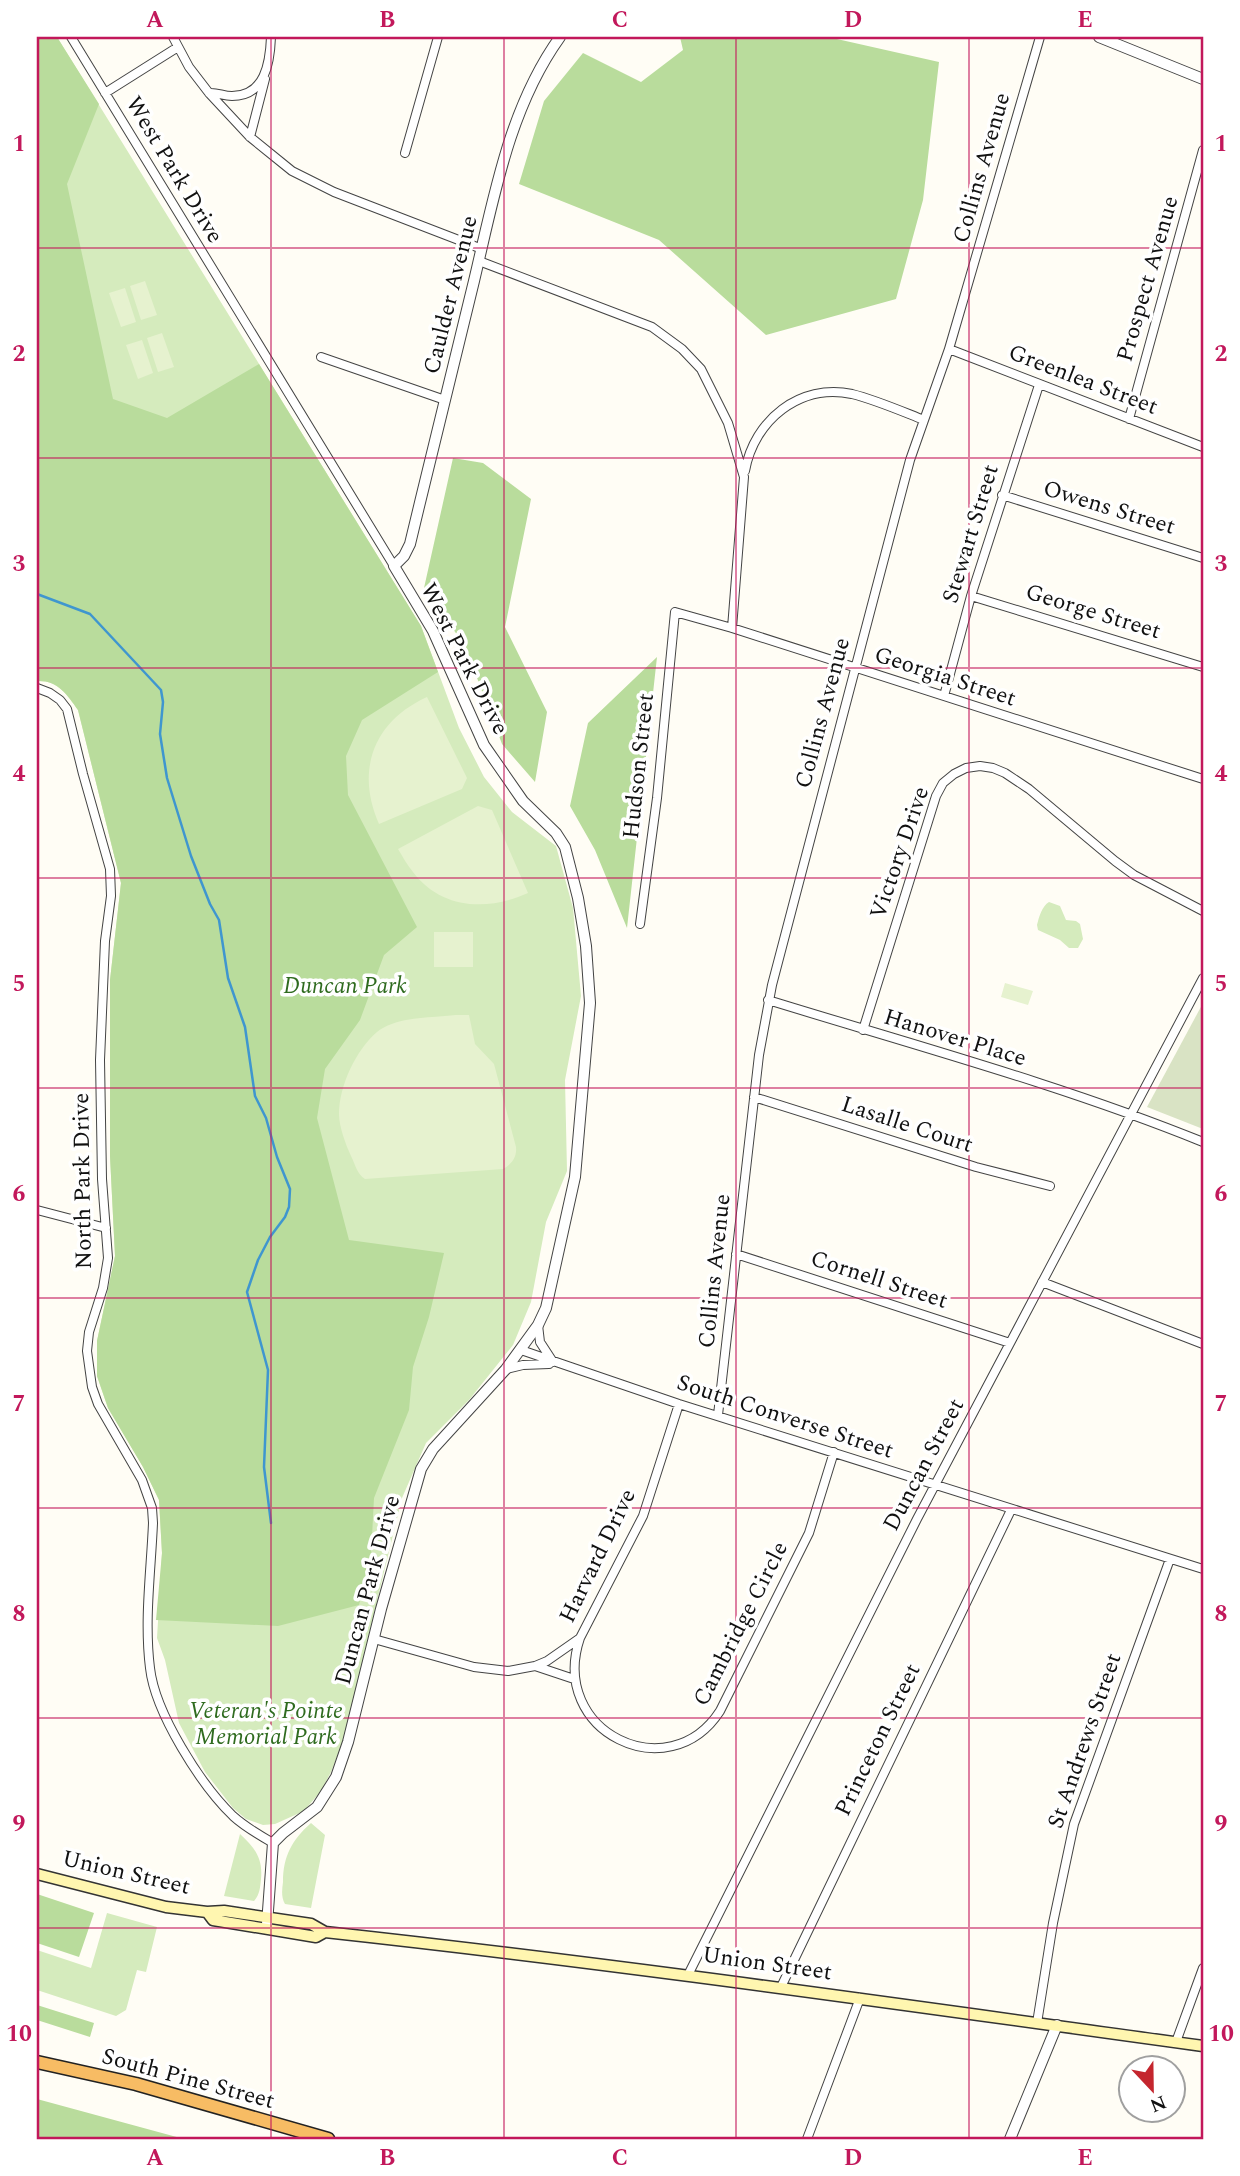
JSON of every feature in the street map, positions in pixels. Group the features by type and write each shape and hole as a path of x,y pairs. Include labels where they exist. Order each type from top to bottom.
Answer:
{"highway":[{"name":"South Pine Street","path":"37,2062 136,2084 323,2138"}],"main road":[{"name":"Union Street","path":"37,1874 166,1907 207,1912 224,1911 311,1924 325,1932 781,1987 1203,2046"},
{"name":"Union Street","path":"207,1912 213,1920 267,1930 316,1937 325,1932"}],"street":[{"name":"West Park Drive","path":"71,37 439,642 484,744 523,801 561,839 567,855 586,946 590,1003 583,1058 577,1166 551,1290 538,1325 521,1350"},
{"path":"173,37 209,93 250,137 273,157 312,183 482,249"},
{"path":"250,137 265,79 271,37"},
{"path":"405,153 438,37"},
{"name":"Caulder Avenue","path":"394,566 404,556 410,544 518,113 536,73 560,37"},
{"name":"Collins Avenue","path":"718,1415 754,1097 768,1000 910,460 949,349 1040,37"},
{"path":"1099,37 1203,79"},
{"path":"105,93 178,47"},
{"path":"209,93 230,96 241,94 250,91 265,79"},
{"name":"Prospect Avenue","path":"1129,419 1203,150"},
{"path":"479,261 615,311 662,332 691,358 707,378 728,423 744,477"},
{"name":"Greenlea Street","path":"949,349 1203,447"},
{"path":"321,357 445,400"},
{"name":"Stewart Street","path":"944,696 971,596 1039,385"},
{"path":"732,628 747,458 764,426 784,408 809,395 826,392 854,395 924,420"},
{"name":"Owens Street","path":"1002,495 1203,558"},
{"name":"George Street","path":"971,596 1203,667"},
{"name":"Georgia Street","path":"675,612 1203,779"},
{"name":"Hudson Street","path":"640,924 657,798 675,612"},
{"name":"North Park Drive","path":"37,688 50,693 67,709 110,869 111,895 105,940 100,1060 107,1266 89,1332 88,1369 98,1404 142,1480 152,1508 148,1623 150,1668 154,1687 186,1754 201,1776 233,1816 273,1843"},
{"name":"Victory Drive","path":"863,1030 936,796 948,778 966,768 980,766 1005,773 1115,861 1149,883 1203,911"},
{"name":"Duncan Street","path":"688,1975 934,1486 1203,978"},
{"name":"Hanover Place","path":"768,1000 1130,1115 1203,1142"},
{"name":"Lasalle Court","path":"754,1097 976,1167 1050,1186"},
{"path":"37,1210 106,1228"},
{"name":"Cornell Street","path":"736,1254 1010,1343"},
{"path":"1042,1282 1203,1344"},
{"path":"538,1325 544,1350 555,1364"},
{"name":"Duncan Park Drive","path":"273,1843 317,1807 331,1788 348,1742 421,1469 433,1449 521,1350"},
{"name":"South Converse Street","path":"521,1350 555,1364 934,1486 1203,1569"},
{"name":"South Converse Street","path":"506,1369 523,1365 555,1364"},
{"name":"Harvard Drive","path":"374,1639 485,1668 509,1671 535,1666 580,1638 643,1516 680,1404"},
{"name":"Cambridge Circle","path":"580,1638 575,1657 576,1691 588,1712 606,1732 617,1739 643,1747 669,1746 694,1738 704,1731 720,1711 793,1569 819,1508 834,1452"},
{"name":"Princeton Street","path":"781,1987 1011,1510"},
{"name":"St Andrews Street","path":"1037,2023 1053,1923 1077,1815 1170,1559"},
{"path":"535,1666 574,1679"},
{"path":"267,1930 273,1843"},
{"path":"1176,2042 1203,1968"},
{"path":"807,2139 860,1998"},
{"path":"1010,2139 1057,2025"}],"green space":[{"name":"Duncan Park","path":"37,37 57,37 421,626 459,728 484,777 512,812 556,846 573,908 581,996 565,1080 567,1171 546,1222 531,1302 513,1345 469,1400 426,1443 402,1498 343,1741 331,1772 321,1791 304,1811 275,1824 263,1825 246,1819 233,1808 205,1772 179,1723 165,1660 157,1638 162,1553 159,1500 108,1408 97,1376 97,1341 115,1256 110,1156 110,980 121,883 78,710 56,686 37,681"},
{"name":"Duncan Park","path":"37,37 57,37 99,104 67,184 113,399 167,418 259,364 421,626 438,672 362,720 346,756 348,795 417,927 384,955 360,1020 325,1069 317,1118 349,1240 444,1253 429,1317 413,1367 409,1410 374,1498 371,1556 359,1605 278,1626 156,1620 162,1553 159,1500 108,1408 97,1376 97,1341 115,1256 110,1156 110,980 121,883 78,710 56,686 37,681"},
{"path":"680,37 828,37 939,62 923,200 896,299 766,335 659,240 519,184 544,101 583,53 641,82 683,50"},
{"path":"145,281 157,315 141,320 130,286"},
{"path":"125,288 136,322 121,327 109,293"},
{"path":"162,333 174,367 158,372 147,338"},
{"path":"142,340 153,373 138,379 126,345"},
{"path":"453,458 483,463 531,499 505,627 547,712 535,782 502,744 465,646 424,588"},
{"path":"657,657 627,928 595,850 570,806 588,723"},
{"path":"427,697 467,778 462,789 379,824 369,785 374,749 382,733 394,719"},
{"path":"478,806 492,810 528,893 497,903 466,904 452,900 425,885 398,849"},
{"path":"1049,902 1060,906 1066,920 1080,924 1083,939 1078,948 1069,948 1060,940 1038,930 1040,915"},
{"path":"434,932 473,932 473,967 434,967"},
{"path":"1005,983 1033,991 1028,1005 1001,997"},
{"path":"1203,1003 1203,1129 1147,1107"},
{"path":"469,1015 475,1044 494,1064 516,1147 513,1160 503,1169 365,1179 358,1172 349,1152 339,1119 345,1080 356,1058 377,1032 394,1023"},
{"path":"311,1823 325,1835 311,1908 285,1904 282,1891 287,1856 294,1842"},
{"path":"240,1834 254,1849 261,1865 260,1888 254,1901 224,1896"},
{"path":"37,1894 94,1913 79,1957 37,1943"},
{"path":"107,1913 157,1927 146,1972 137,1970 126,2010 116,2016 37,1990 37,1950 91,1968"},
{"path":"37,2005 94,2023 90,2037 37,2020"},
{"path":"37,2099 184,2139 37,2139"}],"waterway":[{"path":"37,594 90,614 161,690 163,702 160,734 167,778 191,856 219,920 228,978 245,1027 255,1096 266,1118 290,1189 289,1207 285,1217 258,1260 247,1292 268,1370 264,1467 271,1523"}],"park label":[{"name":"Veteran's Pointe Memorial Park","path":"266,1724"}]}
